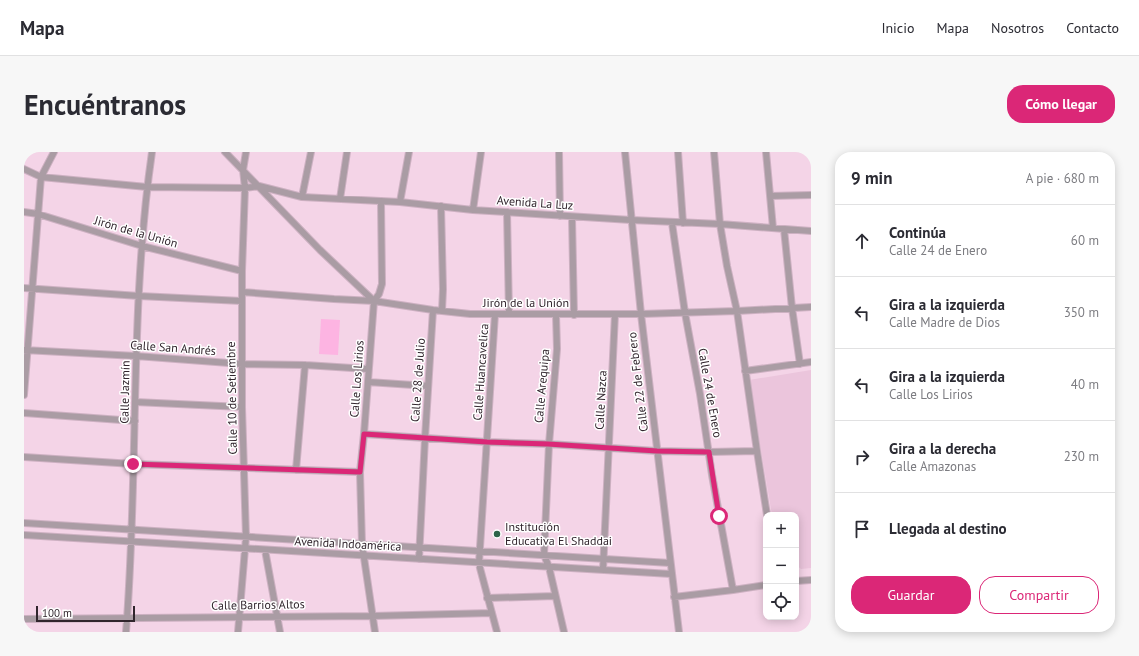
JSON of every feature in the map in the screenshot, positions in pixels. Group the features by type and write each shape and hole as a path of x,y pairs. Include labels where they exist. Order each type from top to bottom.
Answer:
{"street":[{"path":"24,395 26,350 41,177 54,152"},
{"name":"Calle Jazmín","path":"126,632 132,542 133,464 136,420 136,356 139,296 147,187 152,152"},
{"path":"225,152 320,250 374,301"},
{"name":"Calle 10 de Setiembre","path":"238,632 246,537 242,407 242,271 245,188 243,170 246,152"},
{"path":"302,197 310,152"},
{"path":"340,199 348,152"},
{"path":"400,202 409,152"},
{"path":"473,210 481,152"},
{"path":"560,152 560,216"},
{"name":"Calle 22 de Febrero","path":"625,152 641,314 679,632"},
{"path":"678,152 683,223"},
{"path":"714,152 720,224 737,311 756,451 766,512"},
{"path":"766,152 773,228"},
{"path":"24,169 41,177 147,187 245,188 259,186"},
{"name":"Avenida La Luz","path":"259,186 302,197 400,202 473,210 572,217 672,223 720,224 811,231"},
{"path":"770,196 811,195"},
{"name":"Calle Los Lirios","path":"375,632 362,544 360,472 374,301 379,294 382,284 381,201"},
{"path":"441,206 443,289 442,311"},
{"name":"Jirón de la Unión","path":"24,212 38,214 142,246 242,271"},
{"path":"507,212 509,314"},
{"path":"572,217 574,315"},
{"name":"Calle 24 de Enero","path":"672,223 685,313 733,590"},
{"path":"784,229 792,308 800,364"},
{"path":"24,288 242,301"},
{"name":"Jirón de la Unión","path":"242,292 374,301 470,314 641,314 811,307"},
{"name":"Calle 28 de Julio","path":"419,559 433,310"},
{"name":"Calle Huancavelica","path":"495,314 480,568 497,632"},
{"name":"Calle Nazca","path":"604,570 615,314"},
{"name":"Calle Arequipa","path":"544,555 548,444 557,349 556,315"},
{"name":"Calle San Andrés","path":"26,350 242,364 305,365 368,369"},
{"path":"745,371 811,362"},
{"path":"296,470 305,365"},
{"path":"368,382 428,386"},
{"path":"135,402 242,407"},
{"path":"24,413 136,420"},
{"path":"364,434 657,451 756,451"},
{"path":"24,457 133,464 360,472"},
{"name":"Avenida Indoamérica","path":"24,524 670,563"},
{"name":"Avenida Indoamérica","path":"24,535 671,574"},
{"path":"265,550 280,632"},
{"path":"544,555 564,632"},
{"path":"799,581 811,580"},
{"path":"674,596 763,585"},
{"path":"487,598 555,596"},
{"name":"Calle Barrios Altos","path":"24,619 372,616 492,613"}],"shaded area":[{"path":"321,319 340,320 338,355 319,354"},
{"path":"811,370 811,568 801,569 799,567 799,512 771,512 749,380"}],"place":[{"name":"Institución Educativa El Shaddai","path":"497,534"}],"route":[{"path":"133,464 360,472 364,434 657,451 709,452 719,516"}]}
